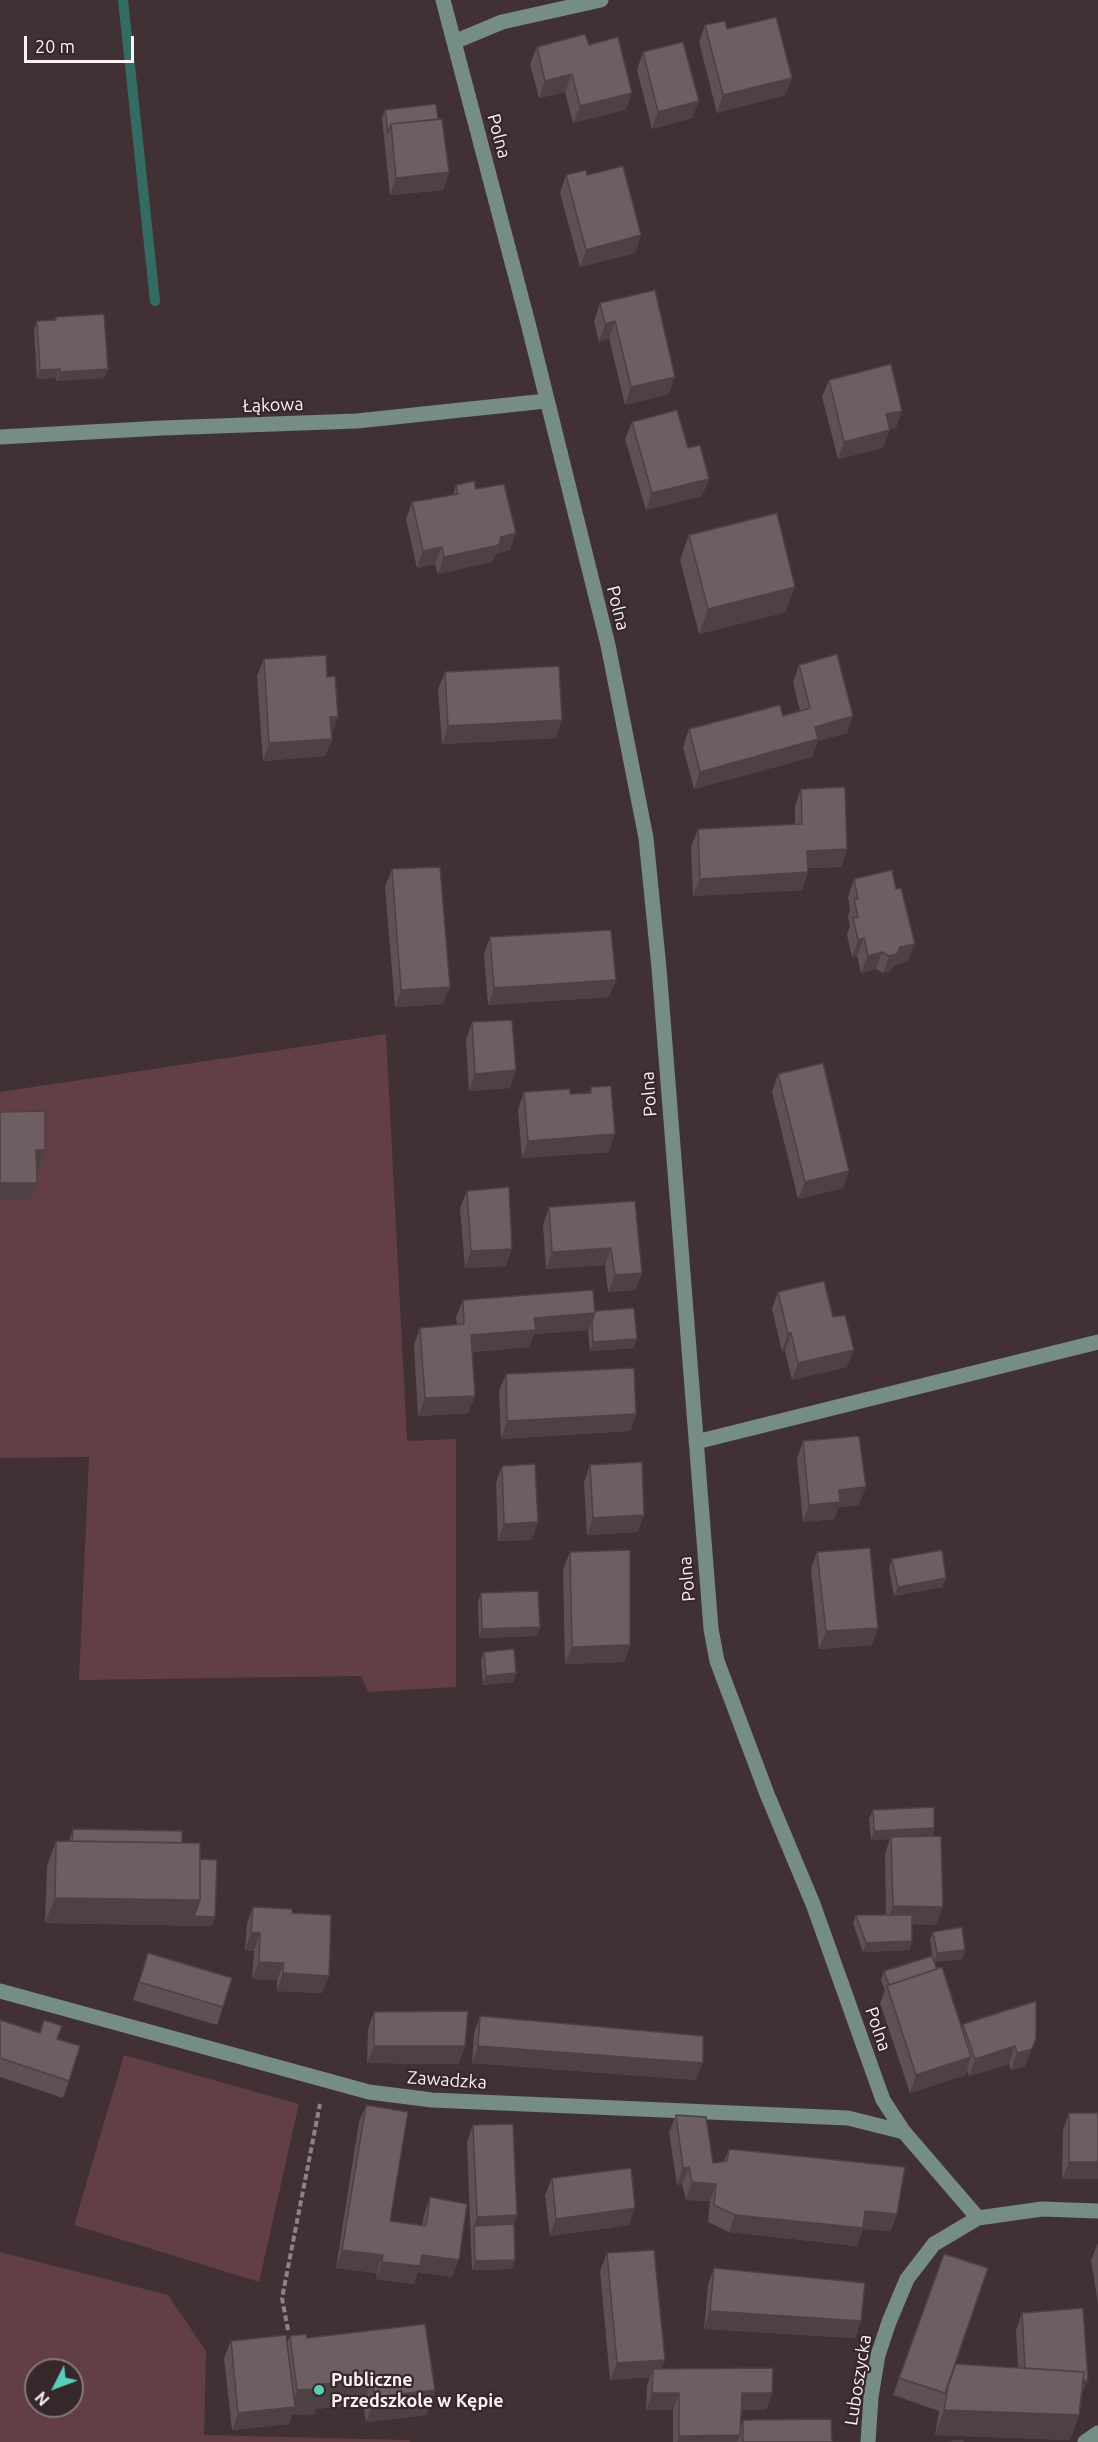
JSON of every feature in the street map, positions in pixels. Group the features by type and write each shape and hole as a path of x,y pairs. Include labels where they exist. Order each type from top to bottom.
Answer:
{"street":[{"name":"Polna","path":"443,0 608,645 646,838 659,968 711,1629 717,1661 767,1794 813,1904 883,2100 904,2132 978,2218"},
{"path":"454,42 502,22 601,0"},
{"name":"Łąkowa","path":"0,437 357,421 546,401"},
{"path":"696,1442 1098,1342"},
{"name":"Zawadzka","path":"0,1991 369,2092 432,2100 848,2118 904,2132"},
{"path":"978,2218 1042,2209 1098,2211"},
{"name":"Luboszycka","path":"868,2442 871,2397 878,2355 907,2279 934,2244 978,2218"},
{"path":"1085,2442 1098,2433"}],"path":[{"path":"288,2330 282,2298 325,2080"}],"shaded area":[{"path":"386,1034 407,1441 456,1439 456,1687 368,1692 361,1676 79,1680 89,1457 0,1458 0,1092"},
{"path":"124,2055 299,2104 259,2282 74,2225"},
{"path":"0,2252 168,2295 206,2351 204,2435 409,2440 410,2442 0,2442"}],"building":[{"path":"776,17 792,78 723,95 705,25 725,21 727,29"},
{"path":"585,34 589,45 618,37 632,93 580,106 572,74 545,81 537,47"},
{"path":"683,42 699,101 658,112 643,52"},
{"path":"436,104 438,119 391,124 388,133 385,110"},
{"path":"442,119 449,172 396,178 391,124"},
{"path":"623,166 641,235 586,250 566,175 586,170 587,175"},
{"path":"655,290 675,377 631,387 615,321 605,324 600,303"},
{"path":"104,314 108,369 60,372 60,369 40,370 37,321 56,320 56,317"},
{"path":"891,364 902,411 886,414 890,430 844,442 829,380"},
{"path":"677,410 688,448 700,445 709,479 652,493 632,422"},
{"path":"474,481 476,489 504,484 516,533 501,537 499,545 444,557 442,547 423,551 412,502 458,494 456,485"},
{"path":"777,513 795,587 708,609 689,535"},
{"path":"837,654 853,716 815,727 818,739 700,772 689,729 780,705 783,716 810,708 799,665"},
{"path":"326,655 327,677 335,676 338,717 330,717 332,739 269,743 264,659"},
{"path":"559,666 562,720 448,726 445,672"},
{"path":"845,787 847,849 807,851 808,872 700,879 698,829 802,824 801,789"},
{"path":"440,867 450,987 401,990 392,869"},
{"path":"892,870 896,889 901,888 915,944 900,947 897,954 889,956 882,952 868,956 864,938 858,940 853,918 858,917 854,899 858,899 854,879"},
{"path":"611,930 616,980 494,988 490,937"},
{"path":"512,1020 516,1070 475,1074 472,1022"},
{"path":"823,1063 849,1171 805,1182 778,1074"},
{"path":"611,1086 615,1134 528,1141 524,1092 570,1089 570,1094 591,1093 591,1087"},
{"path":"45,1111 45,1150 36,1150 37,1183 0,1183 0,1112"},
{"path":"509,1187 512,1249 471,1251 467,1191"},
{"path":"635,1201 642,1273 615,1275 611,1248 552,1252 549,1207"},
{"path":"824,1281 833,1317 845,1315 854,1350 798,1363 778,1292"},
{"path":"593,1290 595,1313 534,1318 536,1330 471,1335 475,1396 425,1398 420,1328 464,1324 463,1300"},
{"path":"634,1308 637,1339 593,1342 592,1322 595,1311"},
{"path":"634,1368 636,1414 507,1421 506,1374"},
{"path":"859,1436 866,1487 839,1490 840,1502 809,1505 803,1441"},
{"path":"642,1462 644,1515 593,1518 590,1465"},
{"path":"535,1464 538,1522 504,1524 502,1466"},
{"path":"870,1548 878,1628 826,1631 817,1552"},
{"path":"630,1550 630,1645 572,1647 570,1552"},
{"path":"942,1550 946,1578 898,1587 892,1559"},
{"path":"538,1591 540,1627 482,1629 481,1593"},
{"path":"514,1649 516,1673 486,1676 484,1652"},
{"path":"934,1807 934,1828 874,1831 873,1810"},
{"path":"73,1829 182,1831 182,1843 72,1841"},
{"path":"941,1836 943,1907 893,1906 891,1837"},
{"path":"56,1841 200,1843 200,1900 55,1898"},
{"path":"200,1859 217,1860 215,1917 194,1916 200,1900"},
{"path":"253,1907 292,1909 292,1913 331,1915 329,1976 283,1973 284,1963 259,1962 260,1933 251,1933"},
{"path":"856,1915 912,1915 912,1941 866,1943"},
{"path":"962,1927 965,1950 937,1953 933,1932"},
{"path":"148,1953 232,1978 223,2007 139,1982"},
{"path":"932,1956 937,1969 889,1985 884,1971"},
{"path":"942,1967 971,2057 916,2075 887,1986"},
{"path":"1036,2001 1036,2039 1032,2049 1017,2053 1015,2046 975,2059 963,2024"},
{"path":"468,2011 465,2046 374,2046 374,2012"},
{"path":"480,2016 703,2036 703,2063 478,2046"},
{"path":"0,2020 40,2033 44,2020 62,2026 57,2039 80,2046 69,2081 0,2058"},
{"path":"366,2105 408,2112 390,2221 426,2226 430,2197 467,2204 459,2260 422,2255 420,2266 382,2262 383,2255 342,2250"},
{"path":"1069,2113 1098,2113 1098,2162 1069,2162"},
{"path":"676,2115 706,2117 713,2163 727,2161 729,2149 905,2167 897,2214 865,2211 863,2228 735,2215 714,2205 716,2184 692,2182 689,2167 683,2168"},
{"path":"513,2124 517,2215 477,2217 473,2125"},
{"path":"631,2168 635,2208 556,2219 552,2178"},
{"path":"514,2224 515,2260 475,2261 474,2226"},
{"path":"654,2250 665,2360 617,2363 607,2253"},
{"path":"944,2254 988,2268 945,2393 899,2378"},
{"path":"714,2268 865,2283 861,2321 710,2311"},
{"path":"1083,2308 1088,2380 1083,2380 1084,2372 1025,2368 1022,2313"},
{"path":"425,2324 435,2390 375,2397 372,2379 323,2384 323,2389 297,2390 290,2336 306,2334 307,2338"},
{"path":"286,2335 295,2407 238,2413 231,2341"},
{"path":"956,2364 1084,2372 1079,2415 944,2410 948,2386"},
{"path":"773,2368 772,2393 742,2393 740,2435 679,2436 679,2393 652,2393 653,2369"},
{"path":"831,2419 832,2442 743,2442 743,2420"}],"waterway":[{"path":"123,0 155,301"}],"place":[{"name":"Publiczne Przedszkole w Kępie","path":"319,2390"}]}
